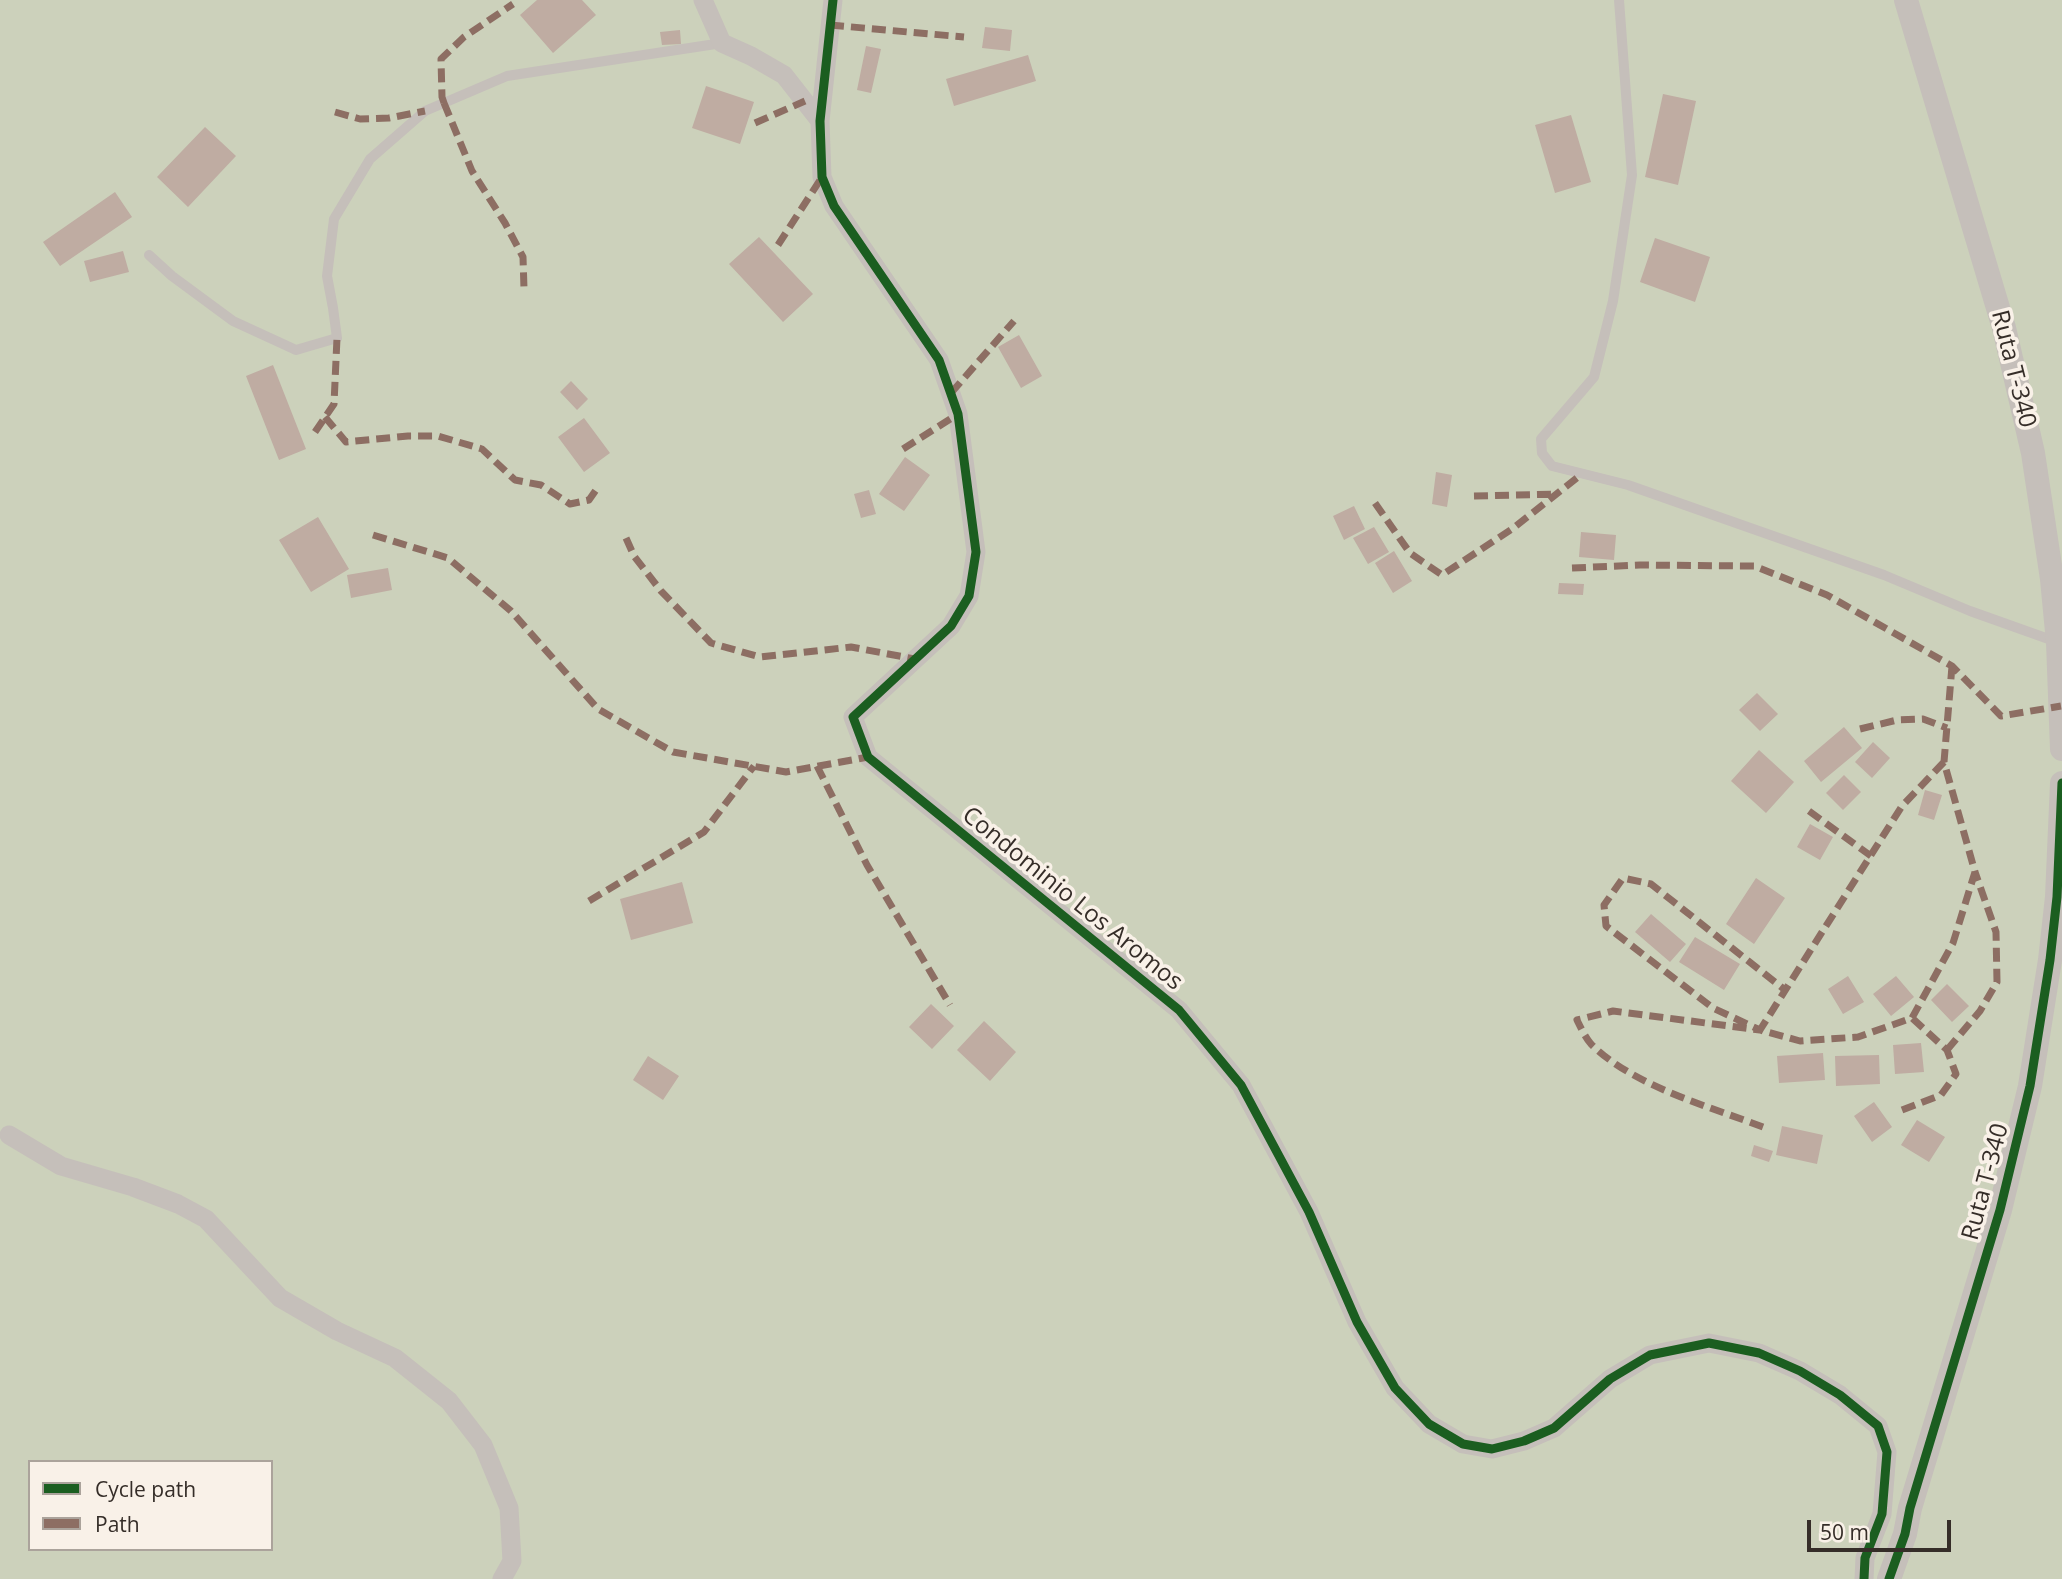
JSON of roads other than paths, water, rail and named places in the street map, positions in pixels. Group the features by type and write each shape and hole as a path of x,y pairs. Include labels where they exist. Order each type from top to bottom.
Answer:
{"street":[{"path":"703,0 722,43 784,75 820,121"},
{"name":"Condominio Los Aromos","path":"833,0 820,121 822,177 834,206 939,360 958,414 976,552 969,596 951,626 853,717 868,757 1179,1010 1241,1085 1309,1212 1357,1322 1395,1388 1429,1424 1463,1444 1492,1449 1524,1441 1554,1428 1610,1379 1650,1355 1709,1343 1759,1353 1800,1371 1840,1395 1878,1426 1887,1452 1882,1514 1865,1558 1864,1579"},
{"name":"Ruta T-340","path":"1906,0 2020,390 2044,515 2058,642 2062,749"},
{"name":"Ruta T-340","path":"1889,1579 1905,1534 1910,1508 2000,1210 2030,1086 2050,960 2058,884 2062,783"},
{"path":"9,1135 61,1166 133,1187 178,1204 206,1219 281,1298 337,1331 394,1358 449,1401 483,1445 509,1508 512,1561 502,1579"}],"lane":[{"path":"1619,0 1632,175 1614,301 1594,377 1541,439 1542,453 1552,466 1628,485 1884,575 1970,611 2058,642"},
{"path":"149,255 172,276 233,321 296,349 337,338 327,275 334,219 370,159 425,111 507,76 722,43"}]}
